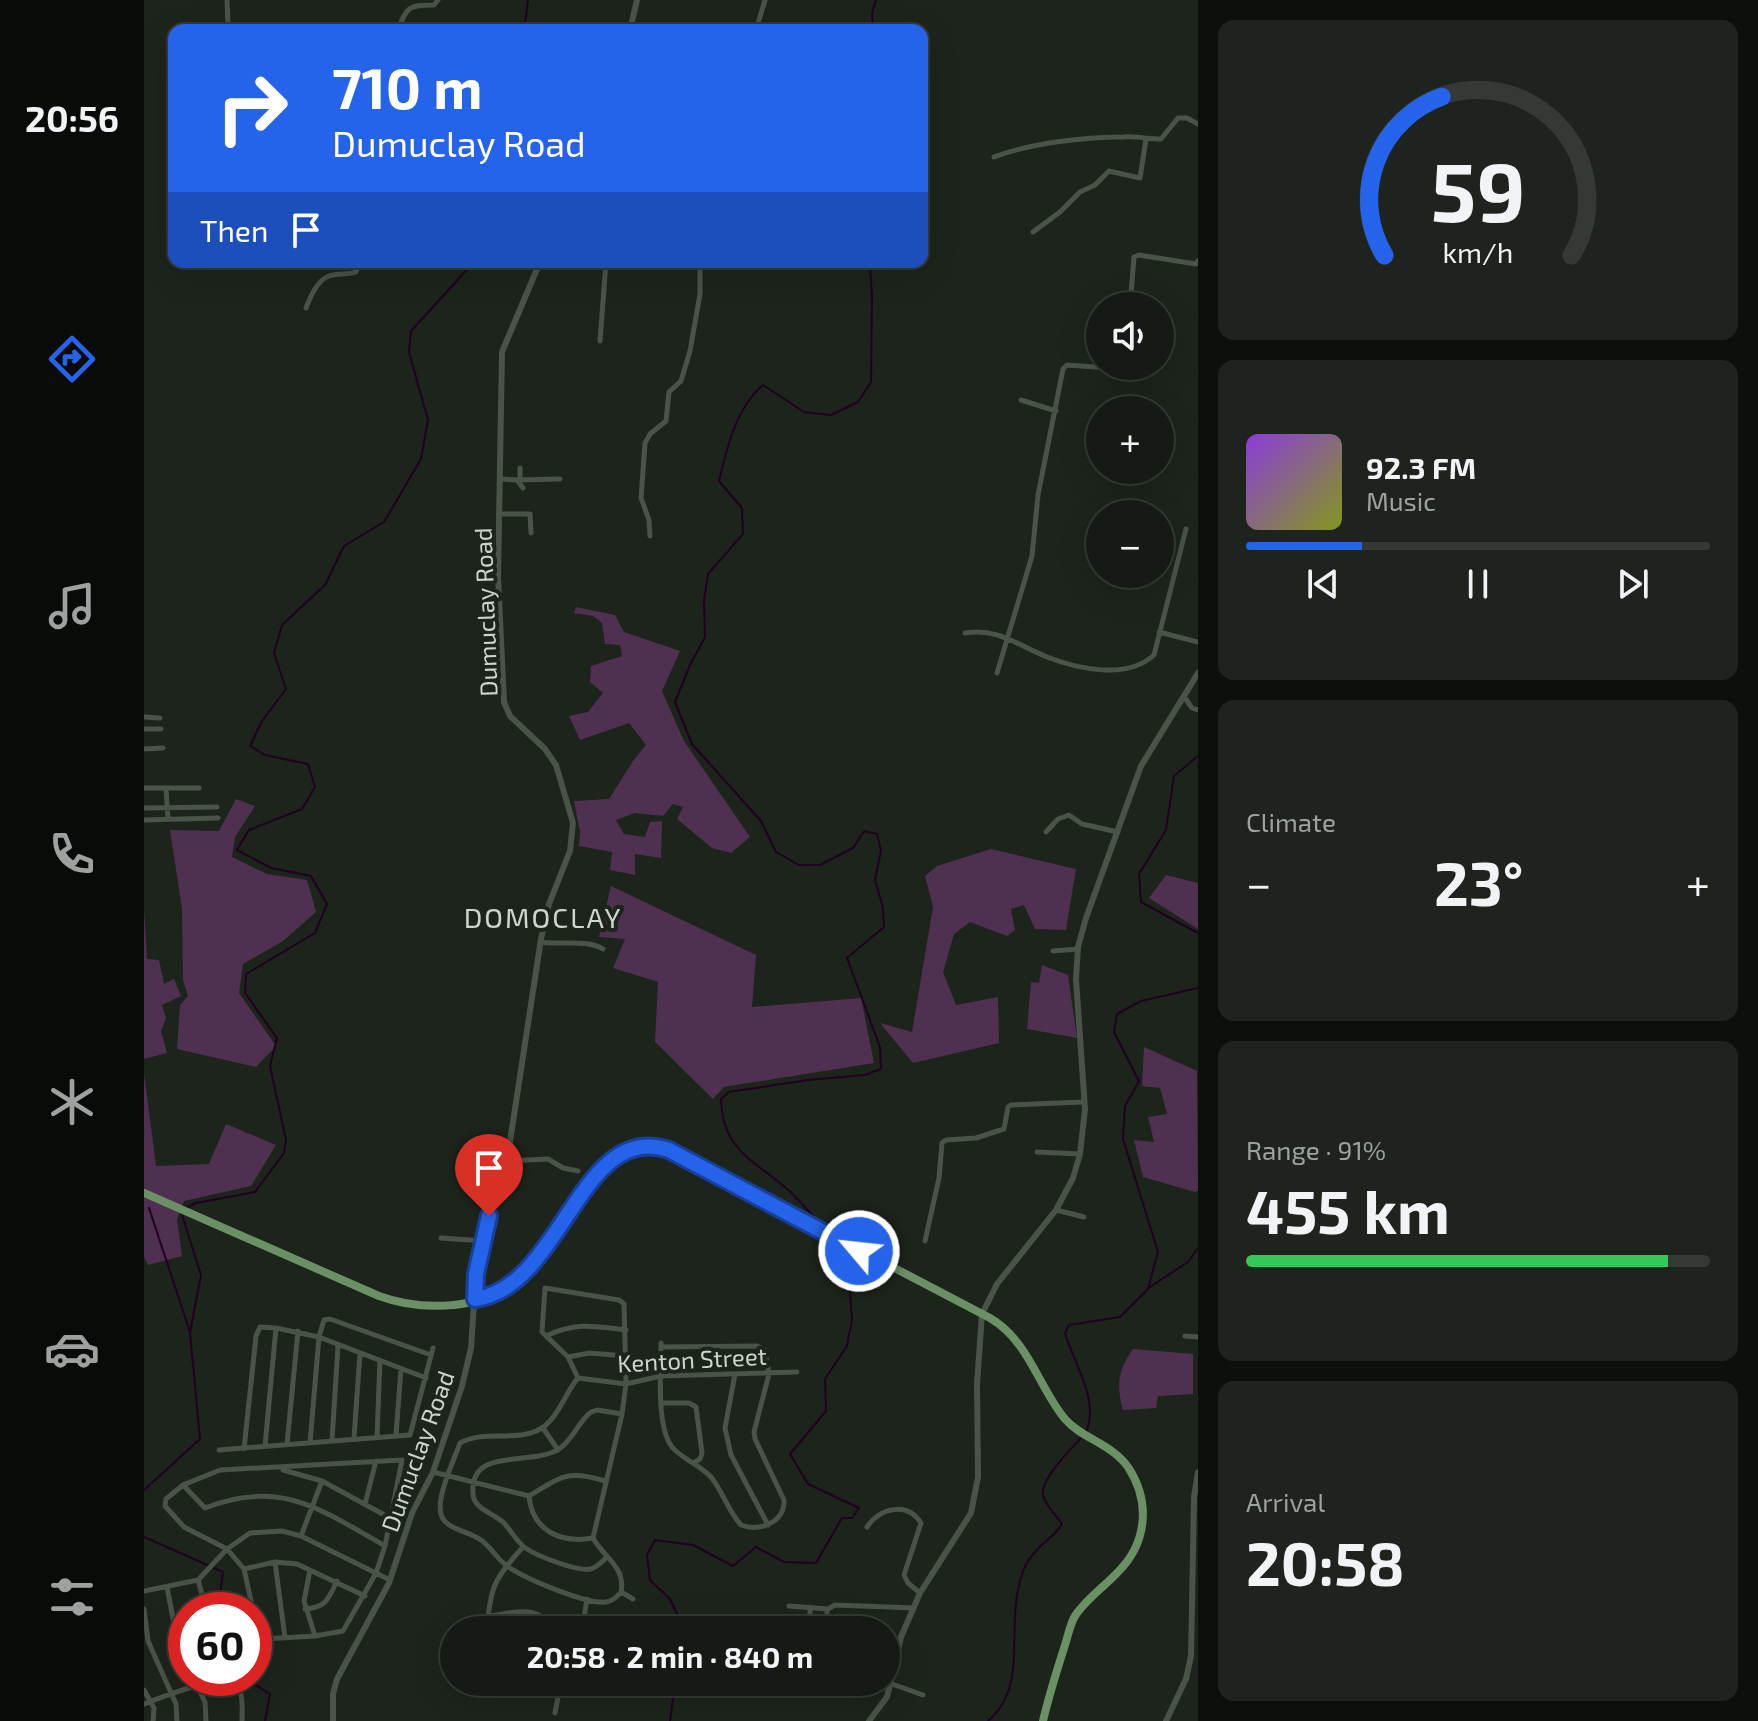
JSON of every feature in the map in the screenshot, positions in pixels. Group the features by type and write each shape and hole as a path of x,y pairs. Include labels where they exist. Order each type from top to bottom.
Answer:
{"main road":[{"path":"144,1193 395,1302 435,1305 488,1297 508,1287 531,1267 606,1163 628,1149 651,1146 669,1150 999,1323 1014,1337 1069,1423 1103,1444 1126,1465 1143,1498 1143,1523 1132,1555 1075,1617 1043,1721"}],"street":[{"path":"227,0 228,24"},
{"path":"401,24 410,7 416,4 434,5 438,0"},
{"path":"631,24 637,0"},
{"path":"758,24 765,0"},
{"path":"994,157 1014,149 1070,142 1124,137 1161,139 1178,118 1187,118 1198,124"},
{"path":"1033,232 1109,171 1140,178 1146,139"},
{"path":"1131,292 1134,257 1139,255 1196,264 1198,261"},
{"path":"306,308 322,280 332,275 353,274 356,268"},
{"name":"Dumuclay Road","path":"333,1721 333,1694 337,1679 390,1582 412,1513 433,1472 458,1398 471,1348 476,1274 494,1198 507,1161 540,942 549,904 570,851 573,823 556,765 545,749 510,716 504,702 498,577 502,352 537,268"},
{"path":"600,341 606,268"},
{"path":"650,536 649,520 641,498 645,443 650,434 666,421 669,392 681,381 700,294 700,268"},
{"path":"997,673 1032,556 1038,495 1063,369 1067,365 1086,366"},
{"path":"1021,400 1056,411"},
{"path":"520,468 518,480 523,488"},
{"path":"500,479 560,479"},
{"path":"499,514 530,514 531,533"},
{"path":"965,633 979,630 1006,637 1069,664 1120,671 1150,659 1154,655 1186,529"},
{"path":"1159,632 1198,642"},
{"path":"900,1643 920,1593 971,1513 976,1496 982,1314 997,1284 1056,1210 1073,1178 1080,1154 1084,1102 1076,979 1078,949 1086,918 1141,766 1198,673"},
{"path":"1185,698 1192,708 1198,710"},
{"path":"144,717 160,718"},
{"path":"144,729 161,729"},
{"path":"144,749 163,748"},
{"path":"144,788 199,788"},
{"path":"166,788 168,819"},
{"path":"144,808 217,807"},
{"path":"1046,832 1058,819 1069,815 1082,824 1118,832"},
{"path":"144,820 218,818"},
{"path":"540,942 567,945 593,943 603,949"},
{"path":"1053,951 1078,949"},
{"path":"925,1241 939,1178 942,1143 1004,1129 1011,1105 1084,1102"},
{"path":"1037,1152 1080,1154"},
{"path":"507,1161 548,1159 563,1168 578,1171"},
{"path":"1056,1210 1084,1217"},
{"path":"441,1238 484,1241"},
{"path":"545,1288 623,1302 626,1330 626,1384 622,1414 593,1538 606,1558 620,1570 623,1582 621,1592 608,1602 587,1599 541,1584 506,1565 484,1541 446,1524 441,1518 440,1508 460,1443 468,1438 528,1433 543,1428 554,1417 568,1389 578,1378 568,1357 546,1336 541,1323 545,1288"},
{"path":"219,1450 244,1449 265,1446 310,1443 354,1438 410,1435 432,1351 330,1319 322,1322 310,1443"},
{"path":"546,1336 571,1326 626,1330"},
{"path":"244,1449 257,1331 262,1327 319,1337 426,1378"},
{"path":"265,1446 276,1328"},
{"path":"287,1444 298,1331"},
{"path":"1185,1336 1198,1337"},
{"path":"661,1345 757,1346 765,1350 768,1357 769,1374 754,1432 784,1500 784,1507 782,1515 768,1525 747,1527 741,1525 715,1483 695,1462 672,1447 661,1424 661,1345"},
{"path":"332,1440 338,1346"},
{"path":"354,1438 360,1353"},
{"path":"568,1357 589,1353 626,1356"},
{"path":"377,1437 380,1360"},
{"path":"396,1435 402,1368"},
{"name":"Kenton Street","path":"578,1378 626,1384 661,1376 797,1372"},
{"path":"735,1374 725,1428 731,1455 768,1525"},
{"path":"662,1403 689,1403 696,1407 702,1453 695,1462"},
{"path":"606,1558 596,1567 587,1569 551,1560 523,1547 503,1522 477,1505 473,1495 474,1481 477,1471 485,1464 558,1450 591,1412 622,1414"},
{"path":"543,1428 558,1450"},
{"path":"365,1504 376,1461"},
{"path":"249,1592 244,1569 225,1551 184,1527 165,1506 166,1499 183,1485 220,1470 403,1461 385,1546 365,1596 343,1631 272,1639"},
{"path":"278,1469 322,1481 390,1518"},
{"path":"433,1472 529,1496 572,1474 605,1481"},
{"path":"1166,1721 1186,1679 1191,1656 1196,1561 1194,1497 1198,1472"},
{"path":"301,1536 322,1481"},
{"path":"183,1485 205,1508 226,1499 250,1497 274,1497 313,1506 385,1546"},
{"path":"529,1496 534,1520 547,1531 569,1538 593,1538"},
{"path":"867,1527 874,1516 892,1509 905,1510 917,1517 921,1523 918,1538 904,1575 920,1593"},
{"path":"144,1591 198,1580 225,1551 250,1533 282,1531 301,1536 390,1582"},
{"path":"523,1547 494,1582 488,1616 536,1612 544,1616"},
{"path":"244,1569 275,1562 297,1564 365,1596"},
{"path":"275,1562 285,1638"},
{"path":"310,1570 304,1601 315,1636"},
{"path":"198,1580 201,1592"},
{"path":"305,1609 319,1608 327,1601 337,1581"},
{"path":"167,1587 168,1592"},
{"path":"621,1592 633,1599"},
{"path":"584,1616 587,1599"},
{"path":"789,1606 914,1608"},
{"path":"810,1607 810,1622 820,1626 827,1625 827,1609"},
{"path":"144,1609 146,1642 168,1686"},
{"path":"900,1687 923,1695"},
{"path":"144,1690 147,1703 154,1708 153,1721"},
{"path":"147,1703 168,1695"},
{"path":"173,1696 177,1721"},
{"path":"202,1696 206,1721"},
{"path":"239,1696 242,1721"},
{"path":"555,1713 558,1696"},
{"path":"869,1721 887,1696"}],"shaded area":[{"path":"576,607 615,615 624,632 680,651 662,691 684,741 750,837 731,853 712,848 677,819 683,807 673,804 663,816 635,813 616,820 624,834 645,837 650,822 662,821 661,858 635,854 635,875 610,870 612,852 579,846 580,832 574,801 609,799 646,745 629,723 580,740 569,716 588,712 603,693 590,682 591,666 622,656 620,645 605,644 602,623 593,616 574,613"},
{"path":"236,799 255,806 235,837 232,857 267,874 307,880 316,912 283,941 243,964 239,993 276,1046 256,1067 177,1049 180,1005 188,996 183,980 182,909 170,830 219,831"},
{"path":"991,849 1076,869 1066,930 1035,929 1024,905 1011,909 1015,930 1007,936 970,922 954,934 943,972 956,1005 998,997 999,1043 913,1063 880,1023 912,1032 933,907 925,876 937,866"},
{"path":"1166,875 1198,883 1198,929 1149,898"},
{"path":"611,886 756,955 752,1007 861,998 874,1063 724,1087 713,1099 655,1042 658,982 613,968 625,939 599,937"},
{"path":"144,908 147,959 159,960 164,984 174,979 181,996 162,1005 166,1018 161,1031 167,1053 144,1059"},
{"path":"1042,965 1068,975 1077,1038 1027,1029 1031,982 1039,983"},
{"path":"1144,1047 1197,1071 1198,1191 1143,1177 1134,1140 1154,1142 1148,1117 1167,1114 1160,1088 1142,1086"},
{"path":"144,1073 156,1166 209,1164 226,1124 276,1145 251,1186 184,1201 177,1219 182,1256 148,1265 144,1257"},
{"path":"1133,1349 1193,1354 1193,1394 1158,1396 1156,1408 1123,1410 1120,1378"}],"waterway":[{"path":"525,24 528,0"},
{"path":"873,24 876,0"},
{"path":"186,1208 196,1203 255,1192 284,1153 286,1140 270,1066 277,1038 245,993 246,974 315,933 327,904 311,876 271,868 237,850 249,830 302,809 315,787 308,764 265,755 250,746 262,721 286,689 274,653 282,625 325,585 344,546 384,522 421,459 428,420 409,352 411,331 469,268"},
{"path":"820,1224 790,1191 750,1160 733,1141 723,1116 721,1099 729,1092 865,1075 881,1069 880,1047 847,958 884,927 883,908 875,880 881,850 877,834 864,831 853,848 820,865 799,865 776,852 761,821 692,744 675,702 705,637 704,600 708,574 743,534 742,508 719,481 739,417 763,385 804,412 831,415 858,402 871,382 870,268"},
{"path":"1198,756 1174,776 1166,830 1139,874 1141,902 1198,933"},
{"path":"1086,1432 1090,1408 1088,1395 1065,1333 1069,1325 1120,1317 1148,1289 1158,1252 1123,1139 1125,1106 1139,1081 1114,1032 1117,1014 1141,1001 1198,988"},
{"path":"149,1208 190,1332"},
{"path":"144,1490 200,1439 190,1333 201,1275 182,1215"},
{"path":"678,1616 670,1599 650,1580 647,1555 655,1540 693,1545 733,1566 756,1547 784,1562 816,1563 842,1518 852,1518 859,1508 808,1484 790,1454 826,1411 825,1379 847,1346 852,1320 848,1264 831,1239"},
{"path":"1150,1287 1188,1262 1198,1248"},
{"path":"988,1721 1000,1708 1012,1677 1015,1607 1022,1574 1032,1555 1062,1524 1046,1503 1043,1489 1057,1465 1082,1437"},
{"path":"144,1537 223,1572 220,1592"},
{"path":"265,1721 270,1696"},
{"path":"670,1721 673,1696"}],"district":[{"name":"DOMOCLAY","path":"543,917"}],"route":[{"path":"489,1216 476,1274 475,1299 488,1297 508,1287 531,1267 606,1163 620,1152 635,1146 651,1146 669,1150 859,1251"}]}
